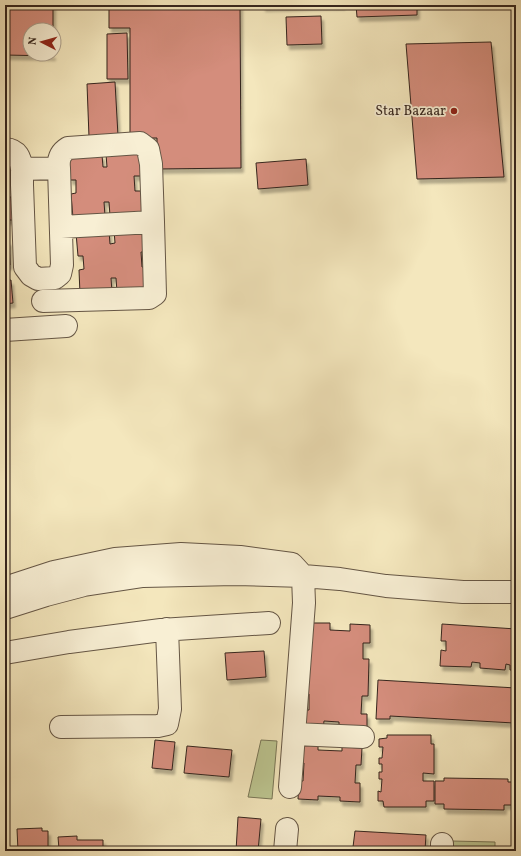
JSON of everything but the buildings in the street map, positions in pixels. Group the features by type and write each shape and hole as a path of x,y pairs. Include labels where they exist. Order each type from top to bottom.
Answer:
{"street":[{"path":"5,149 10,149 16,152 20,158 22,170 14,228 25,267 31,275 38,279 55,278 60,274 62,265 58,159 63,151 68,148 140,144 148,150 151,164 155,294 149,298 43,301"},
{"path":"22,170 59,168"},
{"path":"61,227 153,222"},
{"path":"42,279 44,327"},
{"path":"5,330 66,326"},
{"path":"5,588 54,572 115,559 181,554 240,558 292,564 303,576 304,603 290,787"},
{"path":"5,608 84,585 143,576 235,574 303,576 340,579 386,586 464,592 516,592"},
{"path":"5,653 69,642 167,629 268,623"},
{"path":"61,727 158,726 167,724 170,709 167,629"},
{"path":"294,734 362,737"},
{"path":"285,851 287,829"}],"green space":[{"path":"261,740 277,741 272,799 248,797"},
{"path":"452,841 495,842 495,851 452,851"}],"place":[{"name":"Star Bazaar","path":"454,111"}]}
